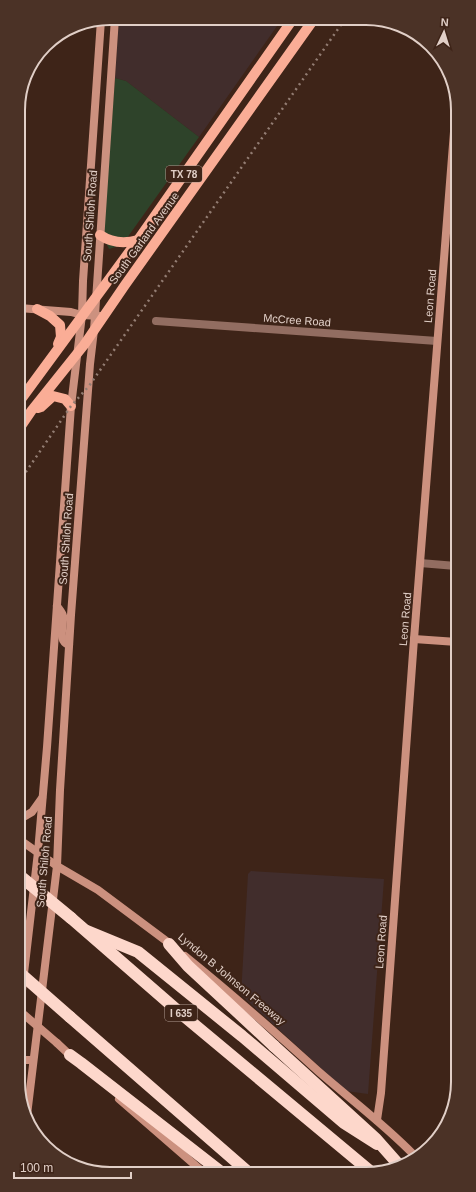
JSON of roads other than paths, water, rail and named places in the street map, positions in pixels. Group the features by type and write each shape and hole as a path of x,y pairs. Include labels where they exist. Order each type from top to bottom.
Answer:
{"highway":[{"name":"I 635","path":"25,880 72,918 178,1011 365,1167"},
{"path":"87,931 138,952 344,1123 399,1159"},
{"path":"170,944 188,966 376,1140 395,1161"},
{"path":"25,978 242,1167"},
{"path":"70,1055 82,1062 215,1167"}],"main road":[{"name":"South Shiloh Road","path":"99,316 96,298 115,25"},
{"name":"South Garland Avenue","path":"25,394 138,240 289,25"},
{"name":"South Garland Avenue","path":"25,421 77,355 94,330 99,316 310,25"},
{"name":"South Shiloh Road","path":"25,964 43,797 71,406 82,315 101,26"},
{"name":"Leon Road","path":"377,1120 381,1093 437,341 451,226"},
{"path":"100,235 115,242 127,243 138,240"},
{"path":"25,309 71,312 82,315 99,316"},
{"path":"37,310 50,316 60,325 61,337 56,352"},
{"name":"South Shiloh Road","path":"28,1104 57,866 62,748 69,645 90,364 94,330"},
{"path":"32,410 41,407 54,396 65,399 71,406"},
{"path":"57,606 64,615 62,635 66,644 69,645"},
{"path":"414,639 451,642"},
{"path":"47,748 62,748"},
{"path":"25,816 32,812 43,797"},
{"name":"Lyndon B Johnson Freeway","path":"25,843 57,866 98,890 170,944 254,1013 318,1071 377,1120 412,1153"},
{"path":"25,1015 197,1167"},
{"path":"25,1060 33,1060"}],"street":[{"name":"McCree Road","path":"156,321 437,341"},
{"path":"420,564 451,566"}],"railway":[{"path":"25,473 71,406 89,386 341,25"}]}
